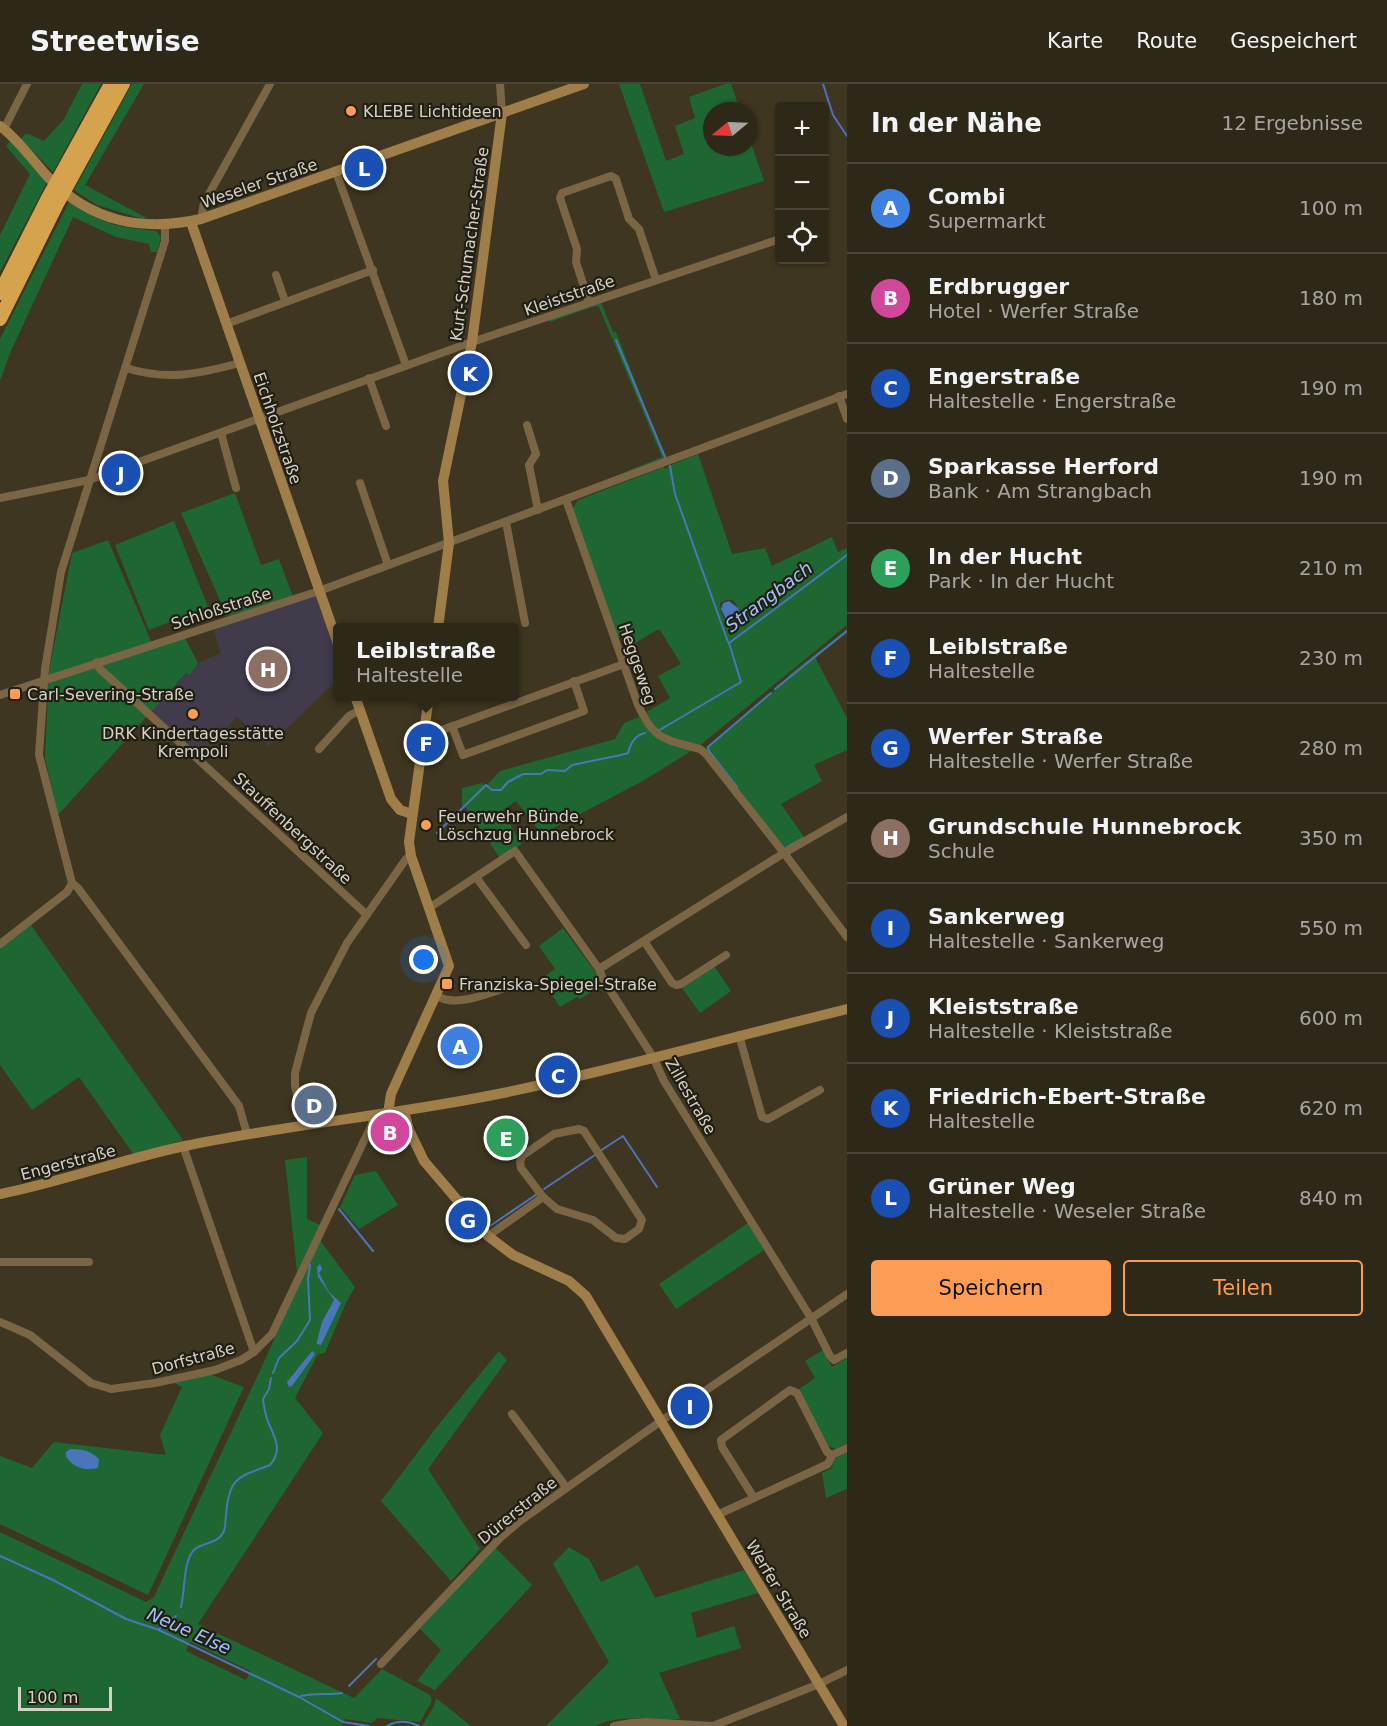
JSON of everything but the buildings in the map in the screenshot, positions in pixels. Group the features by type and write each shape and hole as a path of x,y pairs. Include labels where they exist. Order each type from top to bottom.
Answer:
{"highway":[{"path":"0,293 47,200 111,84"},
{"path":"0,319 57,204 123,84"}],"street":[{"path":"2,128 27,84"},
{"path":"196,221 270,84"},
{"path":"500,84 502,113"},
{"name":"Weseler Straße","path":"2,128 60,188 90,209 105,216 129,222 165,226 196,221 584,84"},
{"name":"Kurt-Schumacher-Straße","path":"439,623 449,543 443,481 472,342 502,113"},
{"path":"336,172 406,365"},
{"path":"589,302 576,262 577,249 560,198 562,193 611,176 616,179 629,219 639,229 656,280"},
{"name":"Eichholzstraße","path":"196,221 225,324 333,629"},
{"path":"165,226 165,241 61,572 44,681 39,755 72,883 239,1106 247,1134"},
{"name":"Kleiststraße","path":"0,498 89,480 406,365 775,241"},
{"path":"225,324 373,270"},
{"path":"276,274 285,301"},
{"path":"126,368 157,376 173,377 240,363"},
{"path":"369,378 386,426"},
{"path":"843,395 847,419"},
{"name":"Schloßstraße","path":"0,695 320,591 843,395"},
{"path":"527,425 536,454 529,465 538,510"},
{"path":"221,433 236,488"},
{"path":"360,483 388,565"},
{"name":"Heggeweg","path":"566,500 646,724 661,738 700,749 706,754 847,937"},
{"path":"506,522 525,622"},
{"name":"Stauffenbergstraße","path":"97,663 99,668 141,708 367,915"},
{"path":"423,734 431,734 624,664"},
{"path":"452,726 463,755 584,711 574,681"},
{"path":"357,701 391,799 400,810 412,814"},
{"path":"388,1113 391,1094 449,966 411,856 409,842 428,701"},
{"path":"319,749 349,716 360,710"},
{"path":"599,969 847,816"},
{"name":"Zillestraße","path":"476,877 515,851 599,969 603,979 653,1057 664,1081 811,1318 830,1356 834,1360 847,1353"},
{"path":"302,1126 295,1073 311,1012 347,944 405,859 411,856"},
{"path":"429,908 476,877 526,945"},
{"path":"0,944 67,892 72,883"},
{"path":"644,941 676,985 726,955"},
{"path":"436,995 440,998 465,1000 518,983"},
{"name":"Engerstraße","path":"0,1194 33,1188 183,1146 503,1093 847,1009"},
{"path":"739,1035 762,1117 768,1119 819,1090"},
{"name":"Werfer Straße","path":"404,1111 409,1130 424,1161 488,1236 513,1255 569,1281 586,1296 844,1726"},
{"name":"Dorfstraße","path":"0,1322 30,1335 91,1383 111,1389 155,1383 215,1370 241,1360 254,1352 272,1334 372,1124 372,1115"},
{"path":"579,1129 584,1131 642,1220 642,1224 639,1229 620,1240 593,1220 557,1209 543,1197 521,1168 522,1156 554,1134 579,1129"},
{"path":"183,1146 254,1352"},
{"path":"488,1236 543,1197"},
{"path":"0,1262 89,1262"},
{"name":"Dürerstraße","path":"381,1664 500,1538 566,1487 847,1294"},
{"path":"754,1498 722,1447 721,1440 790,1390 797,1393 827,1452 832,1455"},
{"path":"512,1414 566,1487"},
{"path":"717,1515 828,1464 832,1455 847,1448"},
{"path":"614,1726 646,1722 713,1726 819,1684 847,1670"}],"shaded area":[{"path":"316,595 333,644 333,684 269,746 237,717 198,756 150,711 187,673 190,675 198,663 221,653 213,629"}],"green space":[{"path":"82,84 101,84 53,172 21,139 26,133 44,141 64,119"},
{"path":"132,84 144,84 85,185 147,218 143,219 97,205 74,190"},
{"path":"619,84 640,84 666,161 684,154 675,126 695,118 689,97 731,84 737,102 703,102 703,156 755,156 764,181 664,212"},
{"path":"10,141 47,182 0,272 0,235 30,174 6,146"},
{"path":"69,202 110,223 156,231 161,237 157,252 151,252 149,244 116,237 73,217 11,351 0,381 0,339"},
{"path":"601,302 613,332 616,332 665,458 603,481 662,457 599,307 595,306 550,322 549,320"},
{"path":"698,454 732,554 765,548 772,566 832,537 838,552 847,548 847,625 698,747 665,737 647,722 643,714 670,698 658,676 681,664 660,630 627,648 622,636 616,638 572,510 578,500","holes":["733,600 744,617 740,625 733,629 724,618 720,603"]},
{"path":"235,493 261,565 279,559 293,597 227,616 181,513"},
{"path":"174,521 208,607 149,630 115,545"},
{"path":"108,540 154,648 185,638 198,663 190,675 186,673 58,815 45,758 49,671 72,553"},
{"path":"847,629 847,633 815,657 847,718 847,750 814,765 822,781 781,804 804,837 785,849 705,750 768,694 771,694 790,674"},
{"path":"639,717 662,740 693,750 641,782 542,834 516,801 502,811 522,844 500,858 462,805 462,788 482,783 485,787 500,771 615,739 624,723"},
{"path":"28,921 183,1140 134,1155 79,1077 32,1110 0,1065 0,942"},
{"path":"563,928 604,984 580,999 577,997 560,1007 541,979 555,969 539,946"},
{"path":"714,966 731,991 700,1013 682,988"},
{"path":"512,1121 520,1154 513,1156 493,1135 491,1127"},
{"path":"307,1157 307,1219 320,1225 297,1272 285,1160"},
{"path":"376,1171 398,1205 359,1229 340,1207 355,1175"},
{"path":"748,1223 764,1250 676,1309 659,1284"},
{"path":"319,1239 355,1287 325,1353 318,1354 295,1398 323,1433 198,1624 354,1698 382,1669 430,1695 432,1701 420,1722 377,1718 372,1723 345,1719 342,1725 349,1726 0,1726 0,1532 146,1602 154,1597","holes":["190,1642 250,1671 246,1680 186,1651"]},
{"path":"823,1350 832,1367 847,1358 847,1443 836,1449 828,1446 799,1389 815,1378 805,1361"},
{"path":"499,1351 507,1360 428,1469 480,1549 451,1581 381,1501 439,1424"},
{"path":"206,1368 214,1376 244,1387 148,1595 0,1524 0,1456 32,1468 54,1442 166,1455 160,1435 182,1387 164,1378"},
{"path":"847,1452 847,1489 826,1498 822,1473 832,1468 834,1459"},
{"path":"495,1547 532,1585 435,1690 417,1681 441,1650 420,1629"},
{"path":"569,1547 589,1559 601,1582 638,1565 655,1598 744,1570 758,1593 691,1613 697,1638 734,1626 741,1648 659,1673 680,1719 625,1719 596,1726 546,1726 609,1662 553,1564"},
{"path":"436,1698 471,1726 422,1726"}],"water":[{"path":"729,601 738,608 742,617 739,626 734,628 721,609 723,603"},
{"path":"320,1264 322,1269 319,1273 329,1292 341,1303 321,1345 317,1344 317,1341 322,1322 334,1300 318,1277 317,1267"},
{"path":"312,1351 315,1354 289,1387 287,1382"},
{"path":"70,1449 83,1450 92,1454 99,1459 98,1468 84,1469 76,1466 66,1456 66,1452"}],"waterway":[{"path":"823,84 833,115 847,136"},
{"path":"616,340 665,457"},
{"path":"670,466 675,494 728,642"},
{"name":"Strangbach","path":"658,731 741,682 729,643 847,555"},
{"path":"775,689 847,631"},
{"path":"737,787 708,747 771,693"},
{"name":"Strangbach","path":"437,833 486,785 492,790 501,790 508,782 523,774 541,774 547,770 565,771 572,765 628,753 636,738 645,733"},
{"path":"787,847 803,838"},
{"path":"600,1151 623,1136 657,1187"},
{"path":"544,1189 595,1155"},
{"path":"490,1226 537,1194"},
{"path":"462,1197 474,1211"},
{"path":"339,1209 373,1251"},
{"path":"477,1215 488,1227"},
{"name":"Strangbach","path":"273,1373 279,1358 297,1341 310,1320 308,1279 310,1265"},
{"path":"181,1607 188,1560 195,1549 214,1541 223,1533 227,1502 233,1486 243,1476 270,1465 274,1460 277,1444 267,1418 263,1399 269,1389 271,1378"},
{"name":"Neue Else","path":"0,1556 53,1580 126,1619 159,1630 299,1697 343,1722 369,1726"},
{"path":"159,1629 176,1616"},
{"path":"349,1686 376,1659"},
{"path":"301,1696 342,1693"},
{"path":"387,1726 403,1722 419,1726"}],"place":[{"name":"KLEBE Lichtideen","path":"351,111"},
{"name":"Grüner Weg","path":"364,168"},
{"name":"Friedrich-Ebert-Straße","path":"470,373"},
{"name":"Kleiststraße","path":"121,473"},
{"name":"Grundschule Hunnebrock","path":"268,669"},
{"name":"Carl-Severing-Straße","path":"15,694"},
{"name":"DRK Kindertagesstätte Krempoli","path":"193,714"},
{"name":"Leiblstraße","path":"426,743"},
{"name":"Feuerwehr Bünde, Löschzug Hunnebrock","path":"426,825"},
{"name":"Franziska-Spiegel-Straße","path":"447,984"},
{"name":"Combi","path":"460,1046"},
{"name":"Engerstraße","path":"558,1075"},
{"name":"Sparkasse Herford","path":"314,1105"},
{"name":"Erdbrugger","path":"390,1132"},
{"name":"In der Hucht","path":"506,1138"},
{"name":"Werfer Straße","path":"468,1220"},
{"name":"Sankerweg","path":"690,1406"}]}
